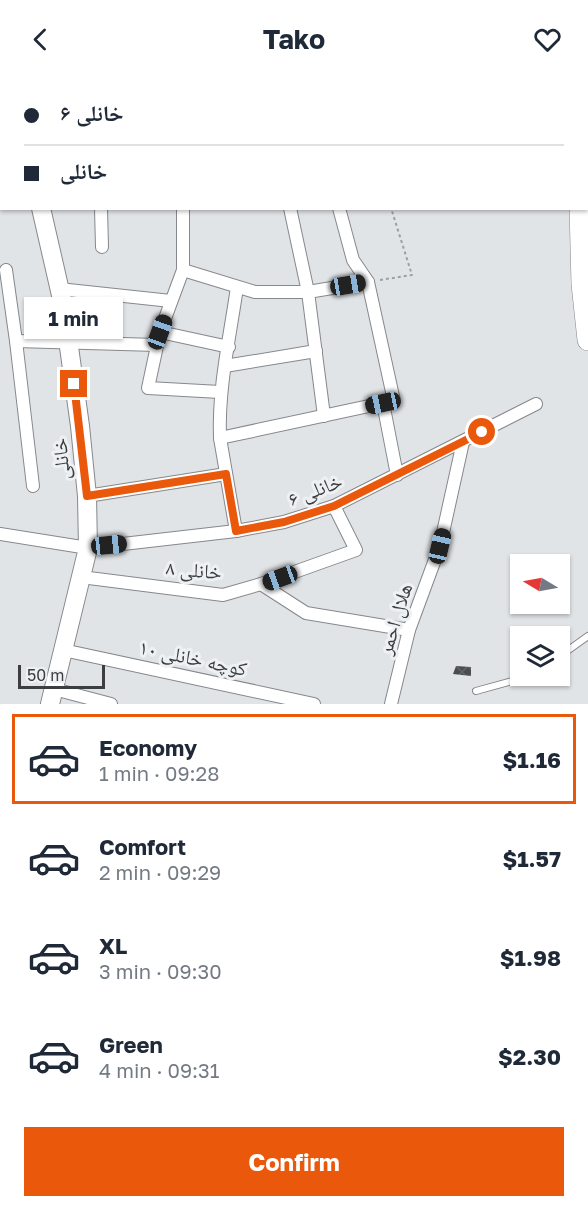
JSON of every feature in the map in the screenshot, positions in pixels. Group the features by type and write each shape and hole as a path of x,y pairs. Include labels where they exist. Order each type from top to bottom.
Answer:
{"highway":[{"path":"580,210 582,284 588,340"}],"main road":[{"name":"خانلی","path":"41,210 68,342 87,496 88,548 52,696"}],"street":[{"path":"101,210 102,247"},
{"path":"183,210 183,270 160,332 148,388 220,392"},
{"path":"290,210 308,292 324,416"},
{"path":"220,438 394,401 368,282 353,260 340,210"},
{"path":"6,270 33,486"},
{"path":"183,270 255,292 308,292 368,282"},
{"path":"236,531 220,438 220,392 237,287"},
{"path":"59,289 171,301"},
{"path":"160,332 229,347"},
{"path":"16,341 157,345"},
{"path":"225,366 316,351"},
{"path":"383,403 397,475"},
{"name":"خانلی ۶","path":"0,534 88,548 236,531 284,522 334,506 536,404"},
{"name":"هلال احمر","path":"391,704 409,630 440,546 464,442"},
{"path":"87,496 226,474"},
{"name":"خانلی ۸","path":"81,577 223,595 261,585 356,550 334,506"},
{"path":"261,585 306,613 409,630"},
{"name":"کوچه خانلی ۱۰","path":"63,650 314,704"},
{"path":"52,696 111,704"}],"lane":[{"path":"570,649 588,636"},
{"path":"476,691 510,682"}],"path":[{"path":"368,282 412,275 392,210"}],"building":[{"path":"456,666 471,667 471,676 453,674"}],"route":[{"path":"74,384 87,496 226,474 236,531 284,522 334,506 482,432"}]}
